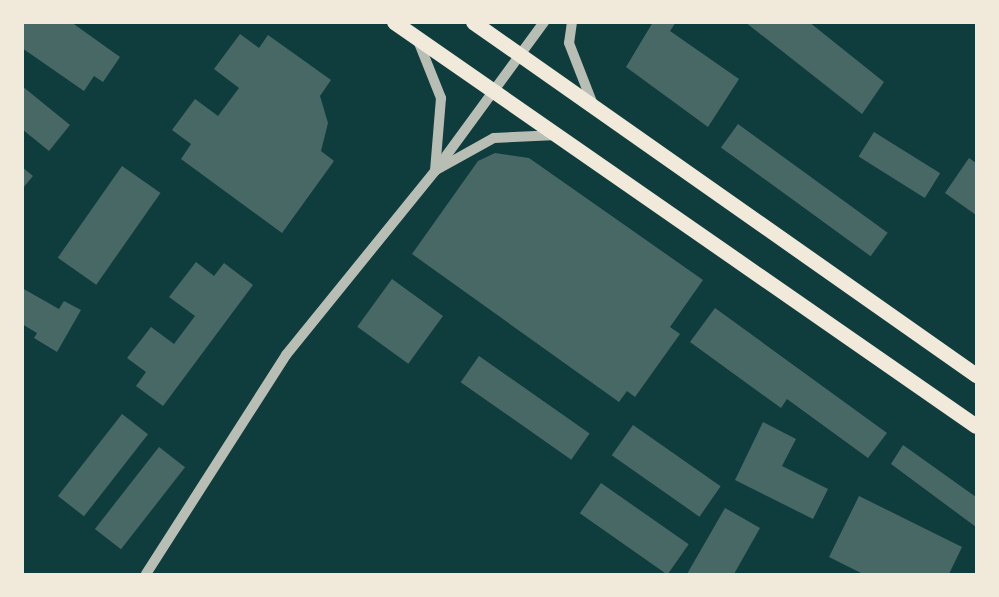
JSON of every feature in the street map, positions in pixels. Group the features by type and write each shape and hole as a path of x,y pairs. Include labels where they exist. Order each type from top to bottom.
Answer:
{"main road":[{"path":"394,22 976,426"},
{"path":"473,22 592,102 976,375"}],"street":[{"path":"146,574 286,355 435,171 544,22"},
{"path":"572,22 569,43 592,102"},
{"path":"417,38 441,98 435,171"},
{"path":"435,171 494,138 557,135"}],"building":[{"path":"22,22 71,22 120,57 103,82 94,76 84,91 22,48"},
{"path":"653,22 676,22 670,31 739,79 708,127 626,67"},
{"path":"745,22 809,22 884,82 862,114"},
{"path":"240,34 259,48 268,35 331,80 320,96 328,123 321,151 334,161 282,233 181,159 191,144 172,130 195,99 218,116 239,88 214,69"},
{"path":"22,86 70,125 49,151 22,129"},
{"path":"738,124 888,233 871,256 721,147"},
{"path":"874,132 940,173 925,198 859,157"},
{"path":"495,153 529,158 703,280 670,327 680,334 635,397 627,391 619,402 412,254 478,161"},
{"path":"969,158 976,163 976,215 945,193"},
{"path":"122,166 161,193 96,285 58,258"},
{"path":"22,167 33,176 22,189"},
{"path":"196,262 214,276 224,263 253,285 163,406 136,386 146,372 127,358 151,327 174,344 195,316 169,297"},
{"path":"392,279 443,316 408,364 357,327"},
{"path":"22,288 59,309 64,301 81,310 57,352 34,338 37,333 22,324"},
{"path":"715,308 887,433 868,458 787,399 781,408 690,342"},
{"path":"479,356 590,433 571,460 461,382"},
{"path":"122,414 148,434 84,516 58,496"},
{"path":"763,422 796,439 782,466 828,489 813,519 735,480"},
{"path":"633,425 721,486 699,517 612,455"},
{"path":"903,445 976,497 976,527 891,464"},
{"path":"159,447 185,467 121,549 95,529"},
{"path":"601,483 689,544 666,574 580,513"},
{"path":"859,496 962,547 949,574 863,574 829,557"},
{"path":"725,508 760,528 734,574 687,574"}]}
